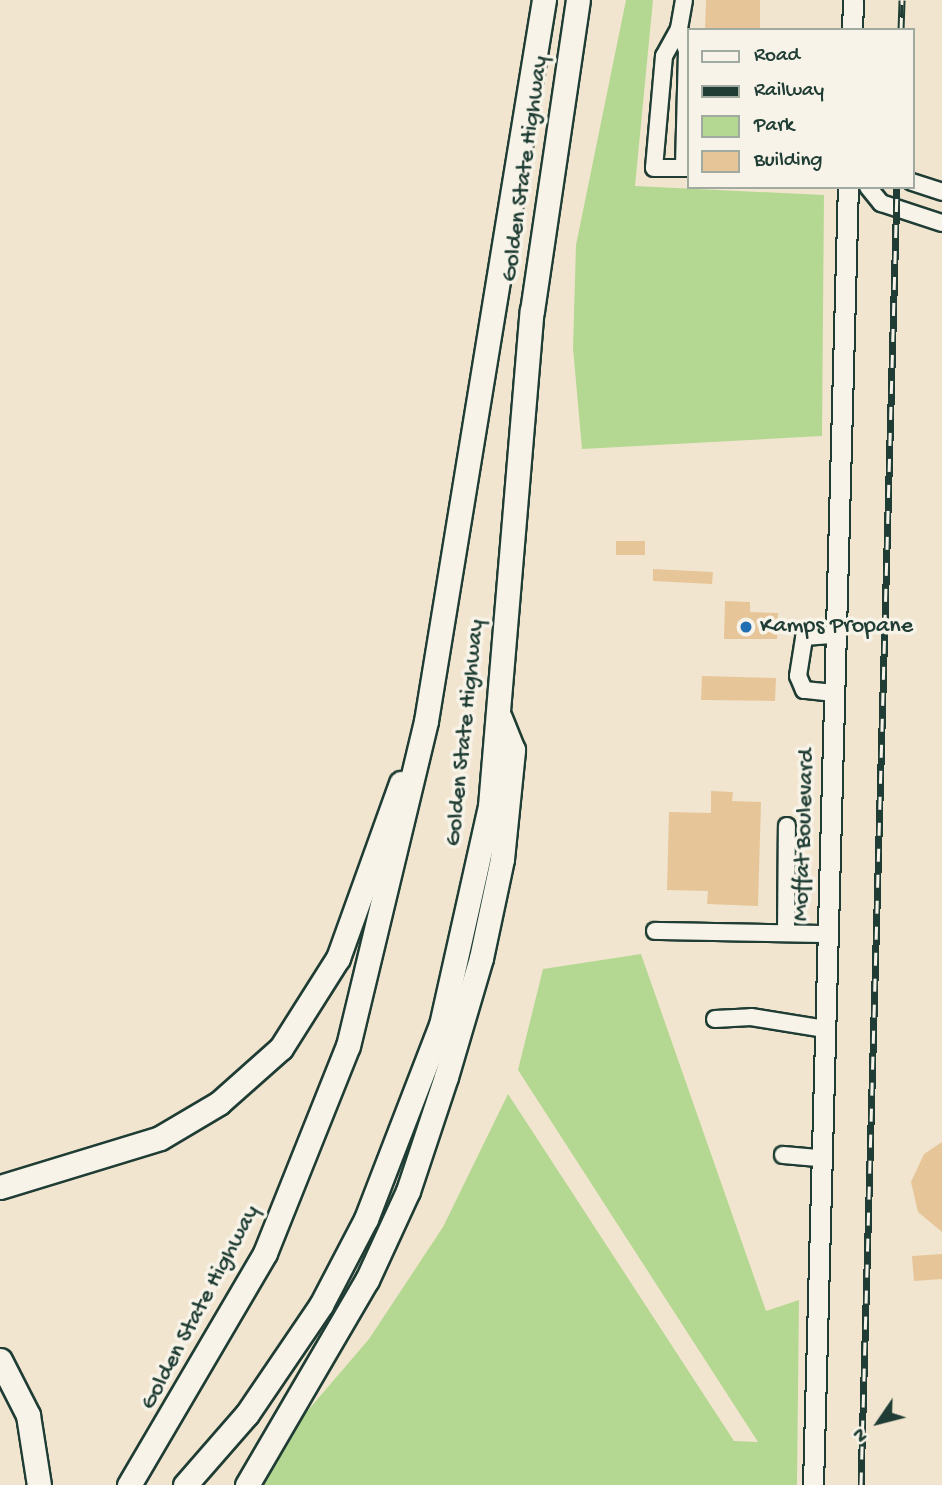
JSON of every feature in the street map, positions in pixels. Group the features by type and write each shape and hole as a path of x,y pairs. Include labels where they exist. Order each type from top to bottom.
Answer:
{"highway":[{"path":"534,66 536,0"},
{"name":"Golden State Highway","path":"129,1485 265,1254 320,1124 348,1046 426,721 544,0"},
{"name":"Golden State Highway","path":"185,1485 247,1414 314,1316 366,1219 441,1025 467,925 490,806 532,312 578,1"},
{"path":"247,1485 367,1280 408,1191 446,1077 481,958 503,848 513,750 497,710"},
{"path":"0,1187 169,1133 219,1103 281,1048 338,958 426,721"},
{"path":"0,1360 28,1415 39,1485"}],"main road":[{"path":"852,28 853,0"},
{"name":"Moffat Boulevard","path":"813,1485 848,189"}],"street":[{"path":"679,29 687,51 686,168 654,168 664,56 679,29 684,0"},
{"path":"914,183 942,192"},
{"path":"870,189 881,203 942,223"},
{"path":"834,693 804,690 798,676 799,643 809,634 835,635"},
{"path":"786,933 787,826"},
{"path":"655,931 827,934"},
{"path":"715,1019 751,1017 825,1029"},
{"path":"783,1155 821,1158"}],"green space":[{"path":"626,0 653,0 635,186 824,195 822,436 582,449 573,348 576,245"},
{"path":"641,954 766,1311 799,1300 797,1485 244,1485 369,1339 443,1227 508,1094 734,1441 758,1442 518,1070 543,969"}],"building":[{"path":"706,0 760,0 760,28 705,28"},
{"path":"616,541 645,541 645,555 616,555"},
{"path":"653,569 713,572 712,584 653,581"},
{"path":"725,601 750,602 750,612 778,613 777,639 724,639"},
{"path":"702,676 776,678 775,701 701,700"},
{"path":"711,791 733,792 732,801 761,802 758,906 707,904 708,891 667,890 669,812 711,813"},
{"path":"942,1142 942,1232 918,1212 911,1182 924,1154"},
{"path":"942,1254 942,1279 914,1281 912,1256"}],"railway":[{"path":"901,28 902,0"},
{"path":"861,1485 897,189"}],"place":[{"name":"Kamps Propane","path":"746,627"}]}
